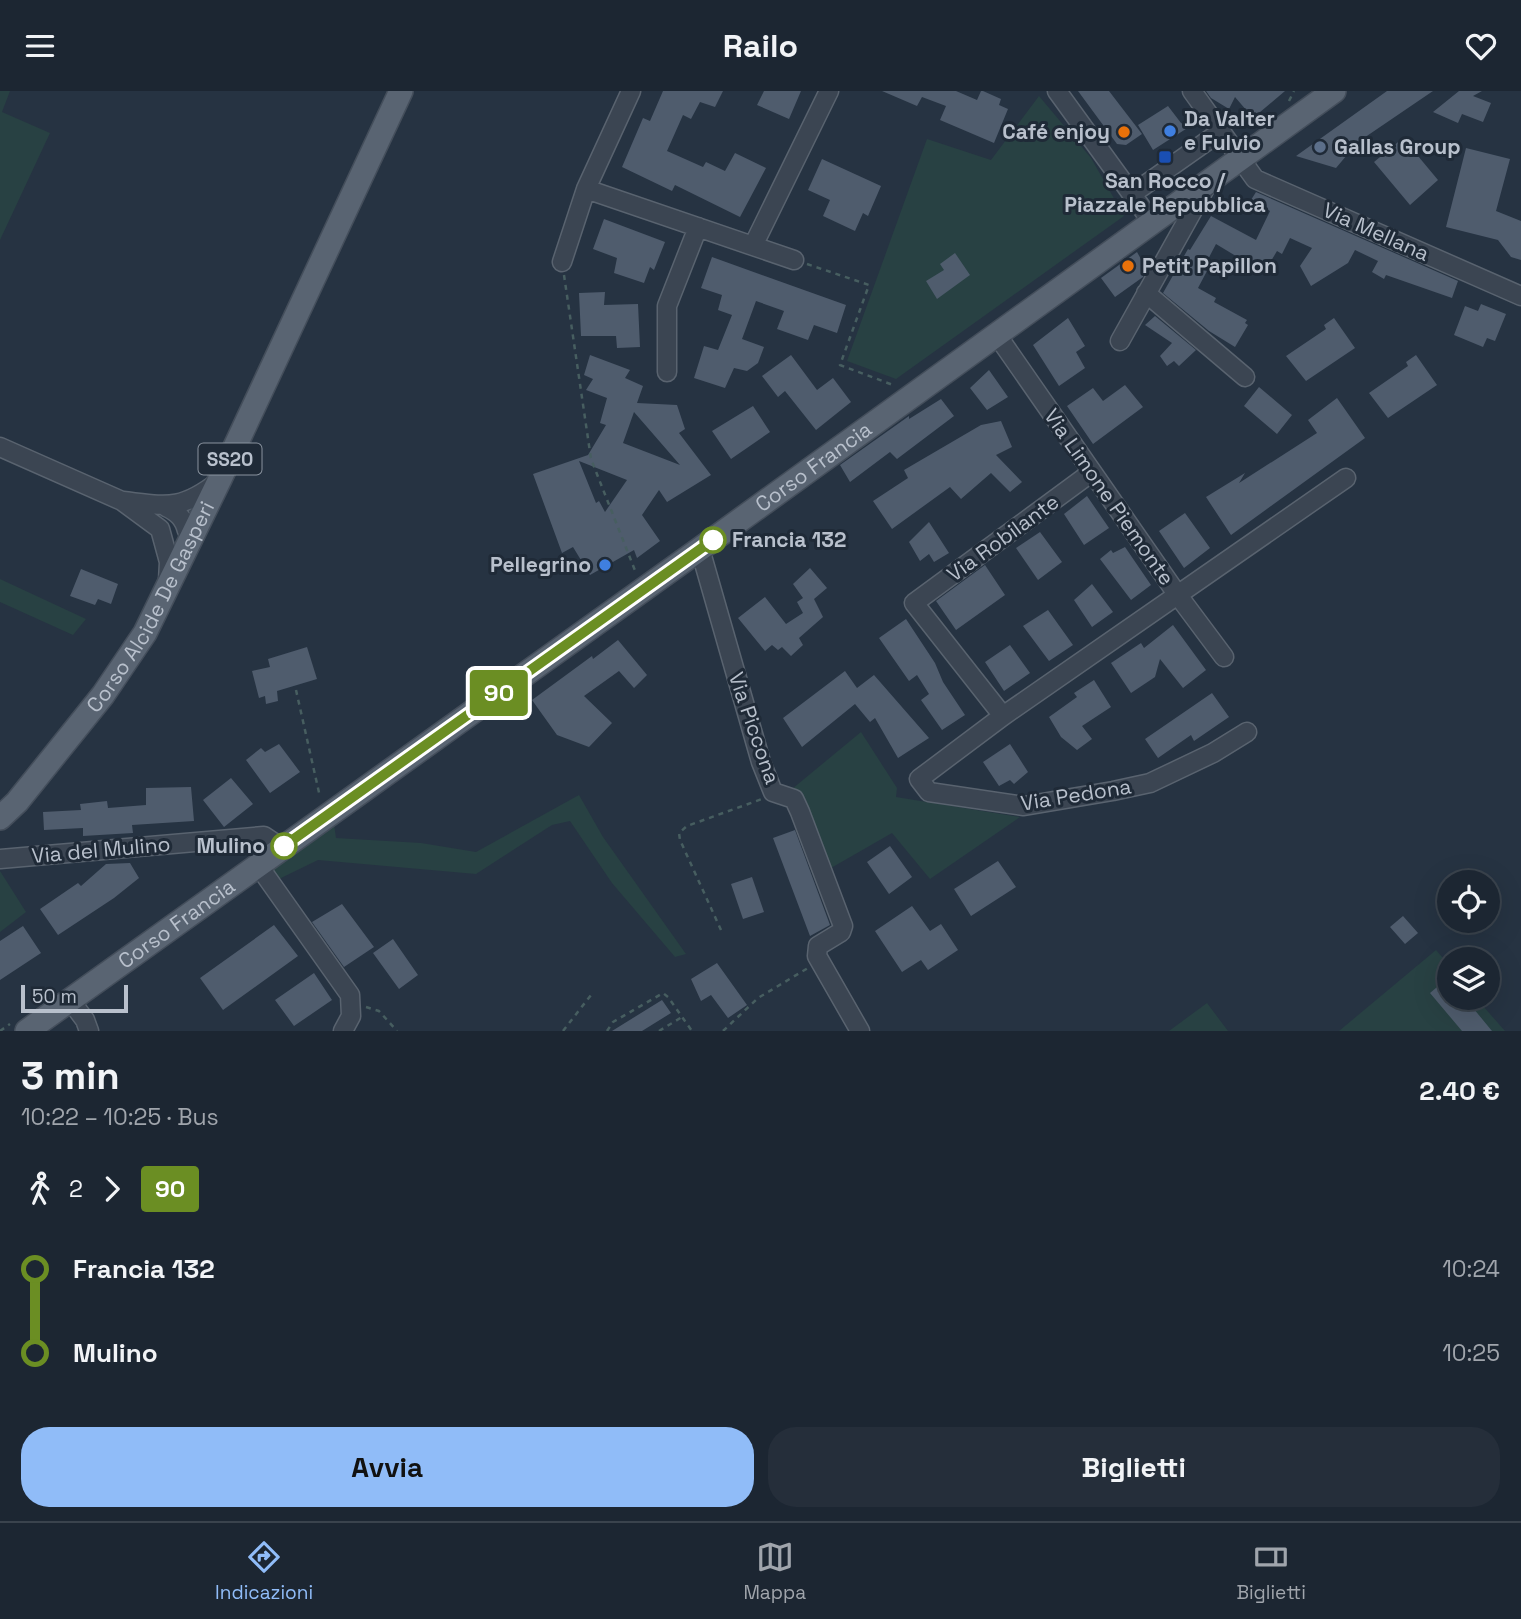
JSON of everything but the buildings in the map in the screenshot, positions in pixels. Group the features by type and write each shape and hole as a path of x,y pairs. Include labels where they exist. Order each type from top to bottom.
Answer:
{"main road":[{"name":"Corso Alcide De Gasperi","path":"0,831 8,810 103,695 145,633 401,91"},
{"name":"Corso Francia","path":"27,1031 1334,91"}],"street":[{"path":"562,262 586,189 631,91"},
{"path":"753,246 829,91"},
{"path":"1057,91 1152,222"},
{"name":"Via Mellana","path":"1192,91 1255,180 1521,296"},
{"path":"1132,194 1220,132"},
{"path":"1120,341 1210,180"},
{"path":"586,189 794,260"},
{"path":"667,372 667,306 698,227"},
{"path":"1146,293 1245,377"},
{"name":"Via Limone Piemonte","path":"997,335 1177,594 1224,657"},
{"path":"0,447 122,501 160,529 190,533"},
{"name":"Via Robilante","path":"1003,716 914,603 1092,472"},
{"path":"1003,716 1346,478"},
{"path":"166,507 194,498 220,479"},
{"path":"122,501 166,507 176,511 190,533"},
{"path":"160,529 169,562 168,588"},
{"name":"Via Piccona","path":"700,549 761,762 773,792 794,799 843,926 841,932 818,946 817,956 820,961"},
{"name":"Via Pedona","path":"1003,716 919,779 929,792 1024,806 1113,791 1150,783 1213,753 1247,732"},
{"name":"Via del Mulino","path":"0,859 264,836 282,848"},
{"path":"258,865 350,995 351,1016 347,1028 343,1031"},
{"path":"820,961 860,1031"},
{"path":"70,1000 85,1020 89,1031"}],"path":[{"path":"794,260 869,285 840,365 900,388"},
{"path":"562,262 591,459 637,576"},
{"path":"296,690 325,817"},
{"path":"721,930 679,833 687,826 757,802 773,792"},
{"path":"723,1031 758,998 820,961"},
{"path":"607,1031 613,1022 663,993 692,1031"},
{"path":"563,1031 591,995"},
{"path":"352,1004 379,1011 397,1031"},
{"path":"659,1031 682,1017"}],"green space":[{"path":"0,91 10,91 2,112 50,133 0,240"},
{"path":"1039,96 1091,158 1124,216 896,379 847,361 927,139 991,160"},
{"path":"0,579 86,619 73,635 0,602"},
{"path":"861,732 897,788 896,797 1020,817 930,879 892,833 831,868 792,789"},
{"path":"579,795 603,837 686,954 675,957 612,883 570,821 552,825 476,874 318,860 279,879 271,871 334,824 336,838 421,843 476,852"},
{"path":"0,871 26,912 0,932"},
{"path":"1436,950 1437,1010 1487,1010 1505,1031 1339,1031"},
{"path":"1207,1003 1228,1031 1169,1031"}],"bus line":[{"name":"90","path":"284,846 713,540"}],"place":[{"name":"Da Valter e Fulvio","path":"1170,131"},
{"name":"Café enjoy","path":"1124,132"},
{"name":"Gallas Group","path":"1320,147"},
{"name":"San Rocco / Piazzale Repubblica","path":"1165,157"},
{"name":"Petit Papillon","path":"1128,266"},
{"name":"Francia 132","path":"713,540"},
{"name":"Pellegrino","path":"605,565"},
{"name":"Mulino","path":"284,846"}]}
